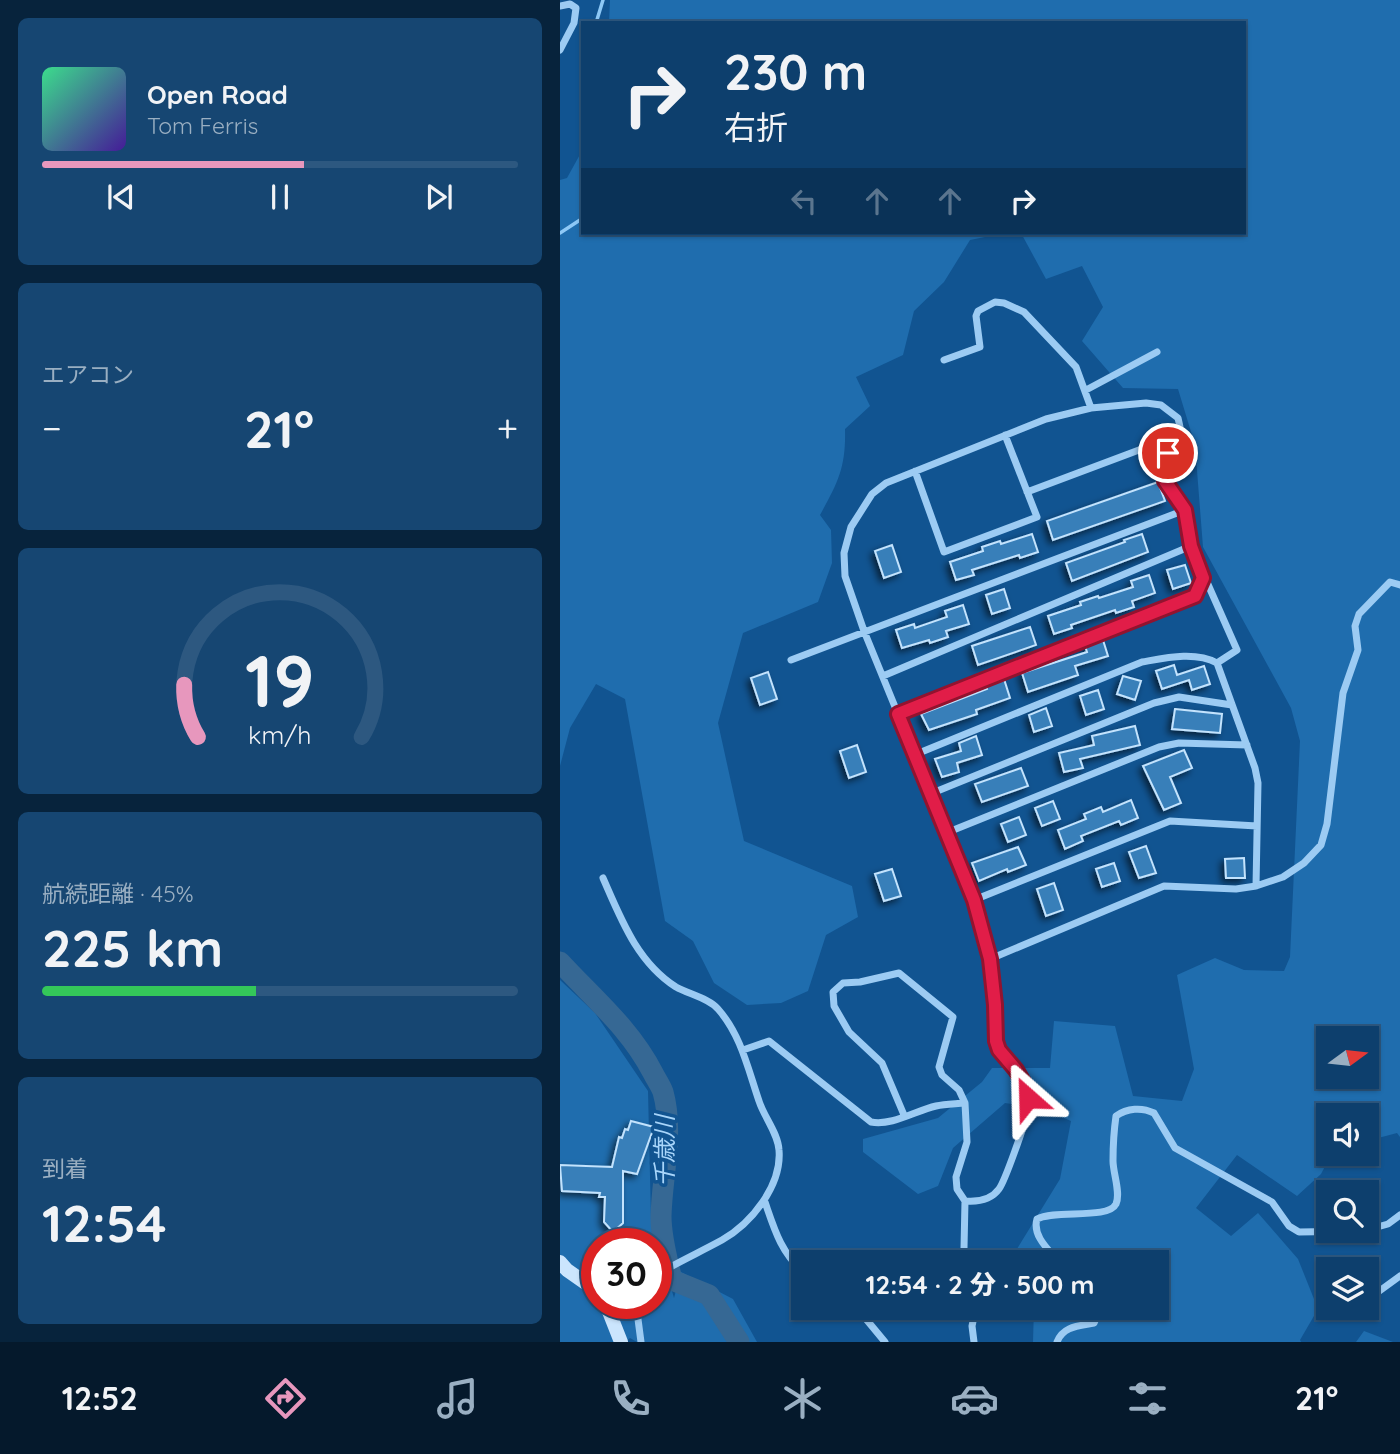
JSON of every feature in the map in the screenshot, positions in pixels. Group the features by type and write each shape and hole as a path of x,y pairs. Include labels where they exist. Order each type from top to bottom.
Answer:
{"main road":[{"path":"560,1262 581,1280"},
{"path":"612,1319 621,1342"}],"street":[{"path":"560,6 570,4 576,8 574,23 560,50"},
{"path":"944,360 980,347 976,316 978,311 986,305 1004,303 1024,312 1072,362 1086,390 1091,408"},
{"path":"1086,390 1157,352"},
{"path":"965,1202 978,1202 999,1189 1027,1112 1026,1087 999,1050 996,1041 990,959 974,900 864,631 845,576 844,553 851,527 872,494 886,483 1005,435 1046,419 1091,408 1146,403 1161,405 1178,418 1180,435 1168,453 1165,481 1185,510 1191,546 1237,650 1216,663"},
{"path":"915,471 944,552 1037,517 1005,435"},
{"path":"1027,492 1180,435"},
{"path":"791,660 1185,510"},
{"path":"883,676 1191,546"},
{"path":"898,714 1191,598 1195,596 1203,578"},
{"path":"990,959 1164,886 1236,889 1256,886 1283,877 1304,863 1321,845 1327,824 1343,693 1358,650 1355,626 1359,614 1390,582 1399,585"},
{"path":"914,755 1142,662 1180,657 1209,659 1216,663 1255,768 1258,783 1256,886"},
{"path":"930,794 1154,703 1179,697 1232,705"},
{"path":"946,833 1159,747 1179,743 1247,745"},
{"path":"974,900 1170,821 1257,826"},
{"path":"603,878 625,928 648,965 677,987 717,1006 743,1050 764,1115 779,1149 778,1167 765,1202 724,1239 672,1265"},
{"path":"904,1115 882,1063 851,1036 834,1006 833,992 839,985 899,973 951,1014 953,1024 939,1067 942,1075 959,1090 965,1103 967,1142 956,1177 957,1189 965,1202 965,1250"},
{"path":"743,1050 769,1041 871,1122 891,1121 939,1105 965,1103"},
{"path":"1049,1250 1039,1237 1035,1226 1037,1219 1051,1214 1104,1213 1115,1206 1117,1200 1113,1161 1116,1116 1136,1109 1154,1114 1175,1147 1272,1202 1289,1226 1299,1232 1363,1231 1388,1224 1400,1215"},
{"path":"765,1202 778,1239 791,1260"},
{"path":"1379,1291 1400,1276"},
{"path":"638,1319 641,1342"},
{"path":"867,1320 885,1342"},
{"path":"973,1320 974,1342"},
{"path":"1057,1342 1066,1329 1094,1323 1095,1320"}],"shaded area":[{"path":"610,0 1400,0 1400,1137 1397,1133 1379,1138 1379,1103 1316,1103 1316,1166 1325,1166 1321,1174 1297,1196 1237,1155 1196,1208 1231,1236 1258,1213 1298,1259 1316,1304 1316,1312 1301,1342 1033,1342 1034,1320 1169,1320 1169,1250 1016,1250 1060,1179 1071,1121 1043,1109 1005,1103 953,1148 938,1186 918,1194 863,1152 863,1139 938,1118 982,1082 992,1068 1050,1068 1054,1021 1115,1026 1133,1096 1182,1101 1194,1069 1177,975 1215,958 1244,970 1284,971 1290,957 1300,741 1291,708 1203,547 1195,445 1178,389 1123,388 1082,341 1103,307 1082,266 1046,279 1022,235 1246,235 1246,21 609,21"},
{"path":"581,153 581,235 995,235 970,240 944,282 914,311 903,355 856,377 870,406 845,429 840,474 820,515 831,530 832,563 818,602 743,633 718,723 744,841 852,886 858,917 826,935 808,991 781,1003 747,1005 714,983 693,941 665,921 625,699 596,684 570,728 560,766 560,180 567,178"},
{"path":"560,980 595,1013 648,1091 651,1219 654,1228 581,1228 581,1319 672,1319 672,1291 674,1298 681,1272 733,1299 757,1342 637,1342 630,1338 625,1342 560,1342"},
{"path":"1364,1331 1393,1342 1356,1342"}],"building":[{"path":"1158,482 1165,501 1053,540 1047,521"},
{"path":"1032,534 1038,552 1020,558 1019,555 972,570 974,575 956,580 950,562 983,551 982,547"},
{"path":"1142,534 1148,552 1072,581 1066,563"},
{"path":"892,545 901,572 884,578 875,551"},
{"path":"1185,565 1191,583 1173,589 1167,570"},
{"path":"1149,575 1155,593 1132,601 1134,607 1116,613 1115,610 1071,625 1072,628 1054,634 1048,616 1081,605 1080,602 1133,587 1131,581"},
{"path":"1004,589 1010,608 992,614 986,595"},
{"path":"963,605 969,624 946,631 948,637 902,648 896,630 914,624 915,628 947,617 945,611"},
{"path":"1030,627 1036,645 978,665 972,646"},
{"path":"1103,640 1108,656 1075,666 1078,675 1028,692 1022,673 1087,652 1085,646"},
{"path":"1174,665 1177,675 1204,666 1210,684 1192,690 1189,680 1162,689 1156,671"},
{"path":"768,672 777,699 760,705 751,678"},
{"path":"1123,676 1141,681 1135,700 1117,694"},
{"path":"1004,679 1010,698 976,710 977,714 929,730 921,714 987,689 986,686"},
{"path":"1098,690 1104,709 1086,715 1080,696"},
{"path":"1046,708 1052,726 1034,732 1029,715"},
{"path":"1175,709 1222,714 1220,733 1172,729"},
{"path":"1135,726 1140,745 1080,759 1083,768 1064,772 1059,753 1094,745 1092,736"},
{"path":"976,736 982,755 957,763 959,772 942,777 935,759 961,751 959,743"},
{"path":"857,745 866,772 849,778 840,751"},
{"path":"1184,750 1192,768 1170,777 1181,803 1164,810 1143,766"},
{"path":"1021,768 1028,786 982,802 975,784"},
{"path":"1131,800 1138,818 1121,825 1119,821 1081,836 1083,841 1065,849 1058,830 1086,819 1084,814 1101,807 1103,812"},
{"path":"1053,801 1060,819 1042,826 1035,808"},
{"path":"1019,817 1026,835 1008,842 1001,824"},
{"path":"1146,846 1156,873 1139,878 1129,852"},
{"path":"1018,847 1026,865 1008,872 1007,869 979,881 972,863"},
{"path":"1244,858 1245,878 1226,878 1225,859"},
{"path":"1114,863 1120,881 1102,887 1096,869"},
{"path":"892,869 901,896 884,901 875,874"},
{"path":"1054,883 1063,910 1046,916 1037,889"},
{"path":"631,1121 654,1127 637,1174 623,1171 623,1223 617,1228 609,1228 604,1222 605,1197 599,1197 600,1193 562,1191 560,1165 612,1167 619,1137 622,1138 625,1129 628,1130"}],"waterway":[{"path":"597,21 603,0"},
{"path":"560,233 581,219"},
{"name":"千歳川","path":"560,962 622,1028 644,1057 661,1087 667,1122 661,1224 672,1280 709,1295 739,1342"}],"route":[{"path":"1028,1098 1026,1087 999,1050 996,1041 990,959 974,900 898,714 1195,596 1203,578 1191,546 1185,510 1165,481 1168,453"}]}
